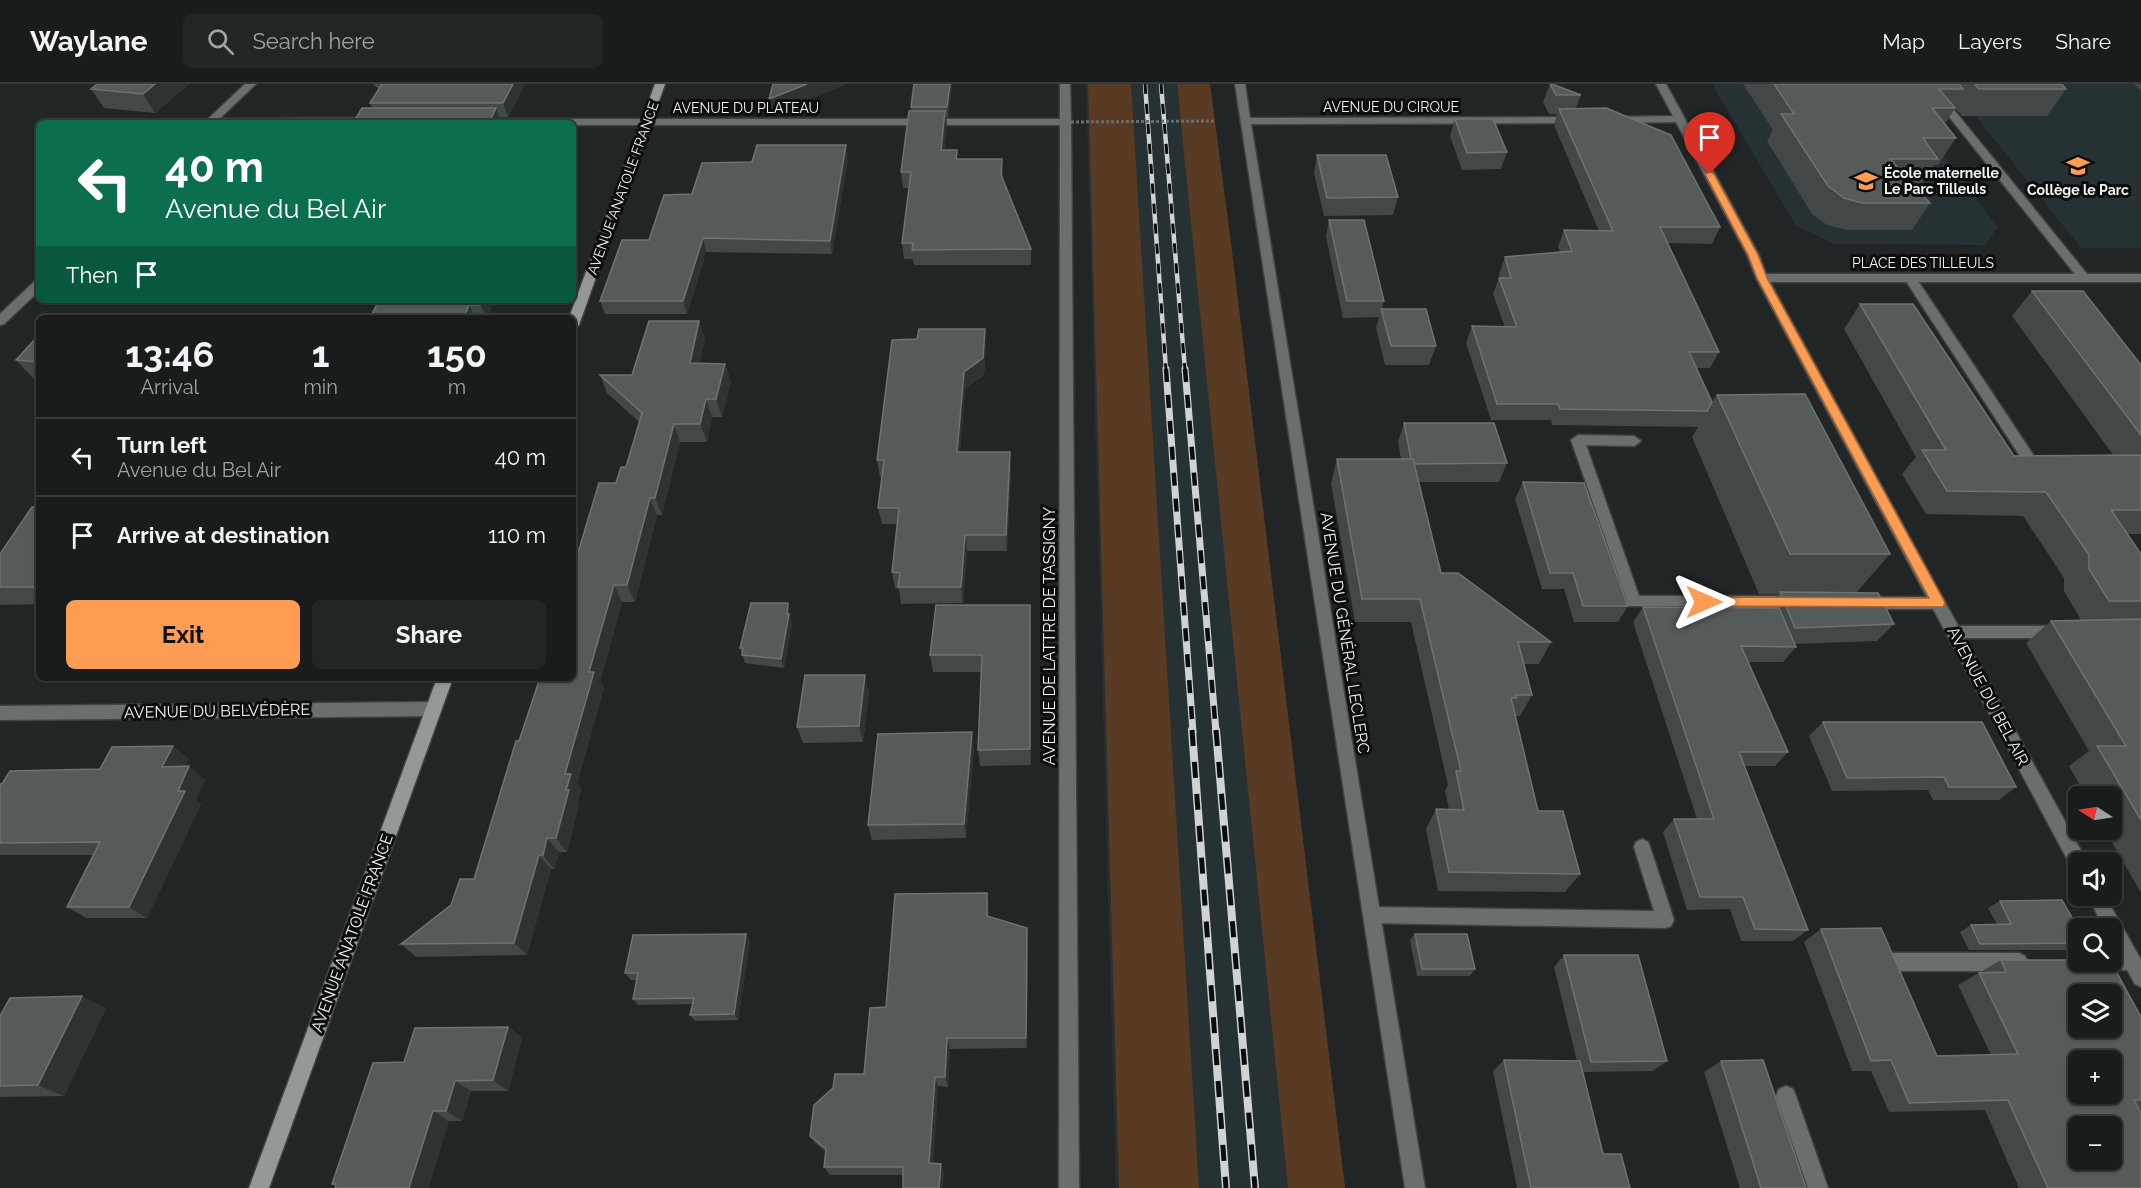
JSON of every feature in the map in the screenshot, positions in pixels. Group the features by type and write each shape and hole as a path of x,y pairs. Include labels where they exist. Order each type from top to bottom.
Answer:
{"street":[{"path":"211,120 251,84"},
{"name":"AVENUE ANATOLE FRANCE","path":"576,317 660,84"},
{"name":"AVENUE DE LATTRE DE TASSIGNY","path":"1065,84 1069,1188"},
{"name":"AVENUE DU GÉNÉRAL LECLERC","path":"1240,84 1415,1188"},
{"name":"AVENUE DU BEL AIR","path":"1661,84 1753,255 1762,278 2073,852"},
{"path":"1928,84 2084,278"},
{"path":"1605,120 1680,119"},
{"name":"AVENUE DU CIRQUE","path":"1246,121 1582,120"},
{"name":"AVENUE DU PLATEAU","path":"576,122 1066,122"},
{"name":"PLACE DES TILLEULS","path":"1762,278 2141,278"},
{"path":"1910,278 2034,467 2058,467"},
{"path":"0,321 36,287"},
{"path":"1634,441 1578,440 1634,602 1809,602"},
{"path":"1845,603 1938,603"},
{"path":"1954,632 2071,632"},
{"name":"AVENUE ANATOLE FRANCE","path":"259,1188 444,681"},
{"name":"AVENUE DU BELVÉDÈRE","path":"0,713 433,709"},
{"path":"1371,915 1665,920 1642,848"},
{"path":"2102,906 2141,978"},
{"path":"2122,961 2132,961"},
{"path":"1890,962 2032,962"},
{"path":"1786,1096 1818,1188"}],"path":[{"path":"1066,122 1216,121"}],"shaded area":[{"path":"1086,84 1210,84 1345,1188 1116,1188"},
{"path":"1088,84 1131,84 1199,1188 1119,1188"},
{"path":"1177,84 1210,84 1345,1188 1288,1188"},
{"name":"École maternelle Le Parc Tilleuls","path":"1712,84 1890,84 1998,227 1985,245 1835,244 1796,226"},
{"name":"Collège le Parc","path":"1950,84 2141,84 2141,248 2081,248"}],"building":[{"path":"97,84 155,84 143,94 91,89"},
{"path":"382,84 513,84 503,103 370,103"},
{"path":"773,84 807,84 769,99"},
{"path":"914,84 950,84 947,107 911,107"},
{"path":"1550,84 1552,84 1581,95 1556,95"},
{"path":"1774,84 1959,84 1963,89 1939,89 1955,108 1932,108 1956,138 1923,138 1938,159 1890,159 1930,203 1862,203 1844,198 1828,186 1781,114 1794,114"},
{"path":"1975,84 2062,84 2066,89 1979,89"},
{"path":"362,108 496,108 490,120 355,120"},
{"path":"1606,108 1671,135 1720,227 1660,227 1719,352 1689,352 1712,402 1707,411 1560,409 1558,404 1497,404 1472,326 1517,327 1499,278 1511,278 1505,257 1572,251 1564,230 1613,231 1559,109"},
{"path":"909,111 945,111 941,150 957,150 956,159 1002,159 1001,175 1031,249 912,250 913,243 902,243 911,172 901,172"},
{"path":"1455,119 1493,119 1507,152 1467,153"},
{"path":"757,145 846,145 830,241 703,238 683,301 600,301 622,240 649,240 664,195 692,194 702,163 752,162"},
{"path":"1317,155 1386,155 1398,197 1327,198"},
{"path":"1329,220 1364,220 1384,301 1347,301"},
{"path":"2032,291 2083,291 2141,365 2141,435"},
{"path":"378,303 481,303 480,305 469,305 465,315 372,315"},
{"path":"1860,304 1913,304 2014,456 2141,455 2141,510 2111,510 2141,554 2141,601 2109,601 2089,569 2089,555 2046,492 1947,491 1922,450 1946,450"},
{"path":"1381,309 1426,309 1436,346 1391,346"},
{"path":"649,321 699,321 690,363 725,364 716,399 706,399 700,424 674,424 655,498 650,498 627,585 614,585 589,672 594,672 565,774 571,774 566,790 569,790 556,838 547,838 543,855 539,855 514,943 401,944 451,905 460,879 474,879 516,741 519,741 539,681 576,681 576,559 599,483 616,483 621,467 626,467 642,413 600,375 632,375"},
{"path":"919,329 985,329 983,358 964,372 957,452 1010,452 1006,535 965,535 961,587 898,587 900,573 892,572 899,508 878,508 884,460 877,460 892,340 917,339"},
{"path":"36,338 36,362 16,360"},
{"path":"1805,394 1890,554 1790,554 1717,395"},
{"path":"1404,423 1494,423 1507,463 1414,464"},
{"path":"1337,459 1413,459 1441,573 1458,573 1551,642 1518,642 1532,695 1516,695 1517,698 1511,698 1538,811 1563,811 1580,874 1449,872 1436,809 1464,810 1456,771 1461,771 1420,599 1362,599"},
{"path":"1523,482 1584,483 1628,606 1583,606 1573,573 1550,573"},
{"path":"32,507 36,507 36,587 0,587 0,554"},
{"path":"1780,592 1878,593 1894,624 1795,628"},
{"path":"751,603 788,603 787,614 789,614 781,659 742,655 743,648 740,648"},
{"path":"936,605 1030,605 1030,749 978,750 982,655 930,655"},
{"path":"1643,607 1779,608 1796,647 1741,646 1788,752 1739,752 1808,930 1755,929 1743,897 1700,897 1674,819 1714,819"},
{"path":"2141,619 2141,820 2097,746 2126,746 2051,621"},
{"path":"805,675 865,675 859,726 797,727"},
{"path":"1823,722 1982,722 2016,787 1949,787 1944,777 1847,778"},
{"path":"972,732 964,824 868,825 878,734"},
{"path":"173,746 162,767 189,766 178,791 185,791 129,907 67,907 100,842 0,843 0,784 10,771 100,769 112,747"},
{"path":"987,893 987,916 1027,928 1026,1038 947,1038 945,1077 935,1077 929,1163 941,1164 939,1188 903,1188 903,1167 824,1167 826,1149 810,1136 814,1105 833,1088 835,1074 864,1074 870,1008 886,1007 895,894"},
{"path":"2062,900 2072,918 2068,918 2068,943 1980,944 1971,925 2011,924 2000,901"},
{"path":"1881,928 1937,1056 2018,1054 1979,973 2006,972 2001,960 2068,960 2068,972 2116,972 2141,1017 2141,1100 2134,1100 2141,1113 2141,1188 2048,1188 2008,1100 1909,1103 1891,1060 1871,1061 1821,929"},
{"path":"746,934 734,1014 690,1015 694,998 633,999 638,973 625,973 633,935"},
{"path":"1415,934 1467,934 1475,969 1422,969"},
{"path":"1564,955 1638,955 1667,1061 1591,1062"},
{"path":"82,996 38,1085 0,1086 0,1016 10,998"},
{"path":"508,1027 493,1080 455,1081 446,1111 433,1111 409,1188 335,1188 336,1184 332,1184 373,1063 404,1062 415,1028"},
{"path":"1504,1060 1580,1061 1603,1154 1621,1154 1630,1188 1531,1188"},
{"path":"1763,1060 1806,1188 1761,1188 1721,1061"}],"railway":[{"path":"1145,84 1166,370"},
{"path":"1161,84 1185,370"},
{"path":"1166,369 1193,732"},
{"path":"1185,369 1216,732"},
{"path":"1192,730 1226,1188"},
{"path":"1216,730 1255,1188"}],"place":[{"name":"Collège le Parc","path":"2078,166"},
{"name":"École maternelle Le Parc Tilleuls","path":"1866,181"}],"route":[{"path":"1704,602 1938,603 1762,278 1753,255 1710,174"}]}
